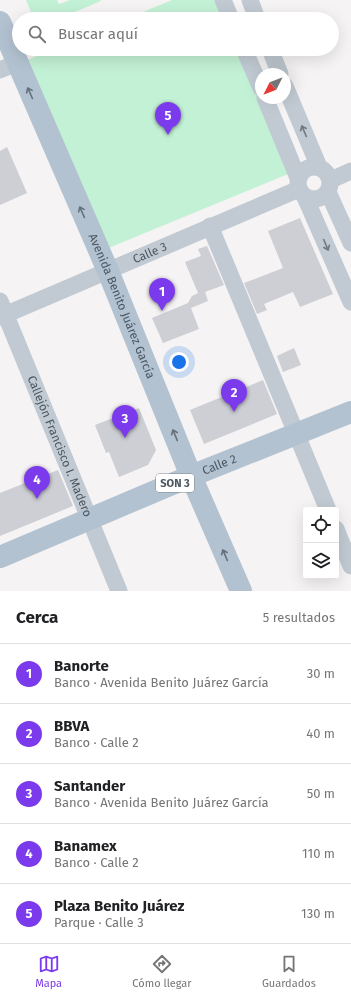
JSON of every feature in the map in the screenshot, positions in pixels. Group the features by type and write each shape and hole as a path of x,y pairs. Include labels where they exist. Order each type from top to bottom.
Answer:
{"main road":[{"name":"Avenida Benito Juárez García","path":"0,22 8,66 108,271 191,476 241,591"},
{"name":"Calle 2","path":"0,557 191,476 351,412"}],"street":[{"path":"223,0 228,12"},
{"path":"250,0 254,12"},
{"path":"247,56 255,74"},
{"path":"273,56 278,68"},
{"path":"291,100 319,167 326,172 331,193 351,243"},
{"path":"268,104 291,159 301,188 351,302"},
{"path":"291,159 302,158 312,151"},
{"path":"319,167 309,167 304,169 301,188 310,199 320,198 331,193"},
{"path":"314,216 324,208 331,193 351,171"},
{"name":"Calle 3","path":"2,311 108,271 301,188"},
{"path":"210,226 327,507"},
{"name":"Callejón Francisco I. Madero","path":"2,311 118,591"},
{"path":"339,536 351,566"}],"green space":[{"path":"26,0 57,0 59,4 70,0 101,1 75,12 31,12"},
{"path":"172,0 221,0 226,12 143,12"},
{"path":"37,56 244,56 255,82 255,104 264,104 293,172 106,249 27,60"}],"building":[{"path":"7,147 27,193 0,205 0,151"},
{"path":"300,218 333,294 300,307 293,292 264,304 267,310 257,314 244,283 283,268 268,231"},
{"path":"207,246 224,285 205,292 208,301 191,308 199,329 163,343 152,318 188,303 192,296 198,293 185,262 201,256 198,249"},
{"path":"294,348 301,365 283,372 277,356"},
{"path":"263,380 277,414 204,444 190,410"},
{"path":"139,408 156,450 148,465 119,477 109,452 106,453 95,425"},
{"path":"58,470 73,506 0,536 0,493"}],"place":[{"name":"Plaza Benito Juárez","path":"168,135"},
{"name":"Banorte","path":"162,311"},
{"name":"BBVA","path":"234,412"},
{"name":"Santander","path":"125,438"},
{"name":"Banamex","path":"37,499"}]}
